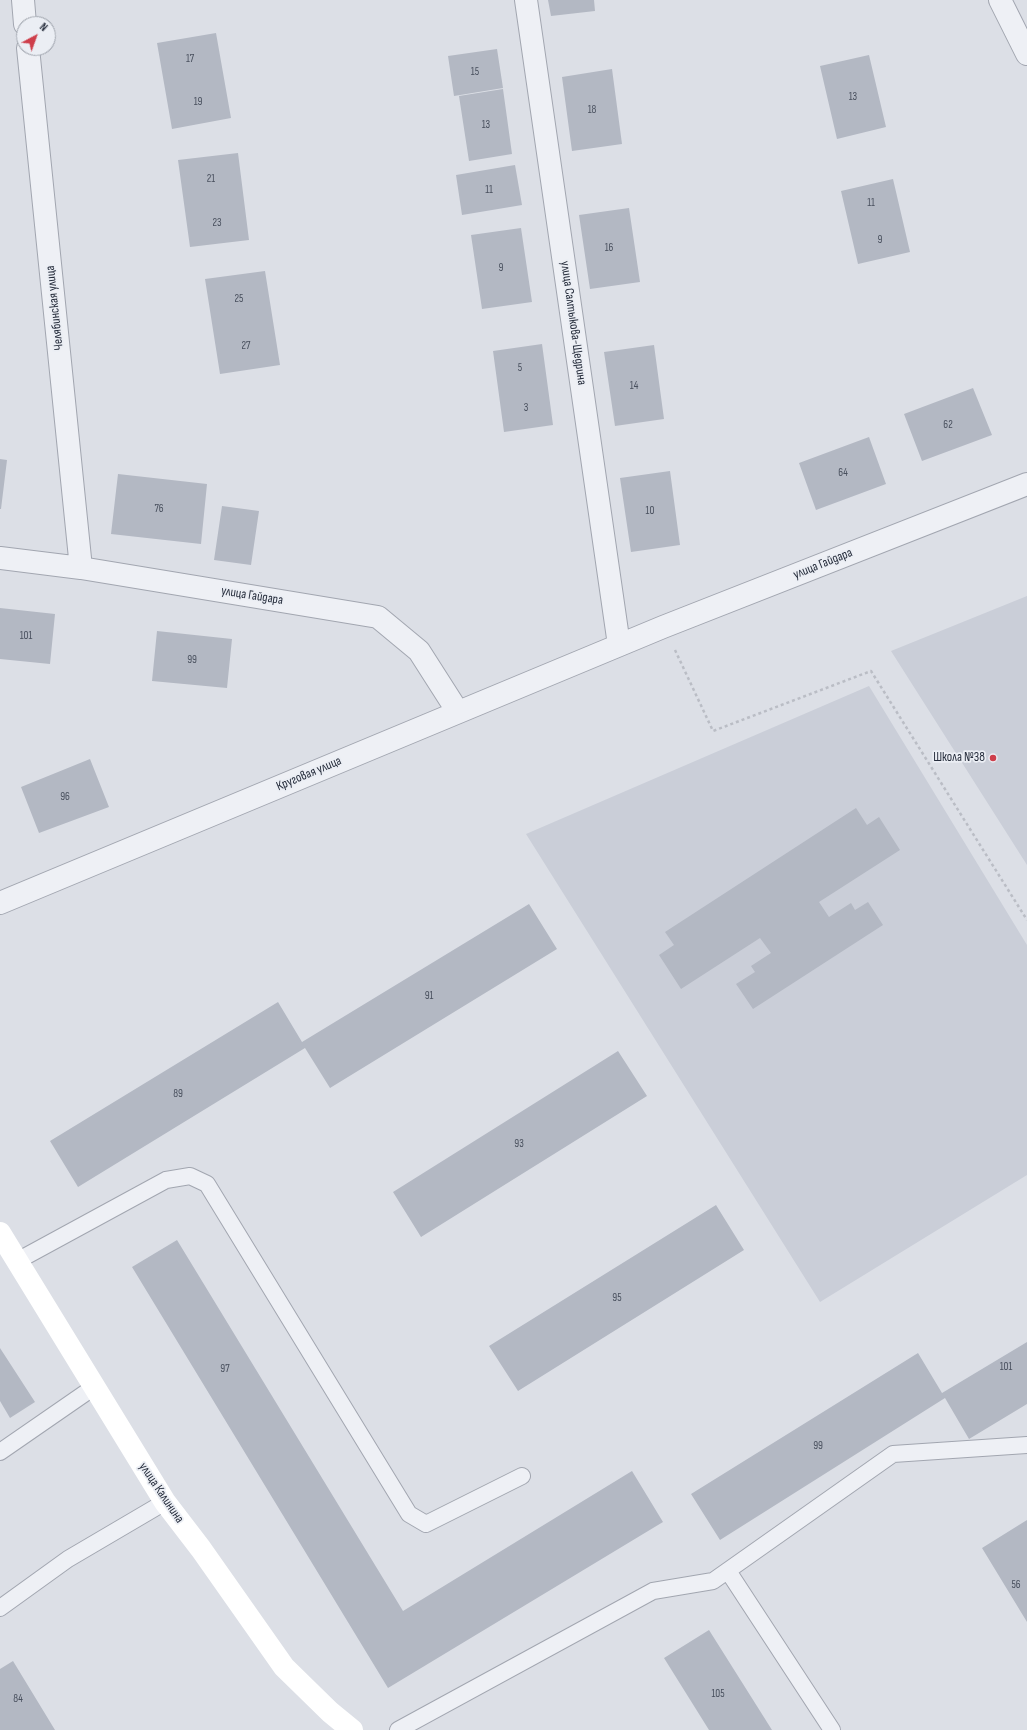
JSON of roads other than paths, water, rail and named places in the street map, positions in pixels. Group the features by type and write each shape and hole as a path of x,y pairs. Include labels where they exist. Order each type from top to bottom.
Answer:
{"street":[{"path":"23,0 24,16"},
{"name":"улица Салтыкова-Щедрина","path":"526,0 619,645"},
{"path":"1000,0 1027,54"},
{"name":"Челябинская улица","path":"29,56 82,568"},
{"name":"улица Гайдара","path":"619,645 1027,484"},
{"name":"улица Гайдара","path":"0,558 82,568 378,617 419,650 458,712"},
{"name":"Круговая улица","path":"0,903 619,645"},
{"name":"улица Калинина","path":"6,1247 165,1502 205,1555 284,1667 330,1712 352,1730"}],"lane":[{"path":"6,1247 166,1180 190,1176 207,1184 409,1514 426,1524 522,1476"},
{"path":"0,1452 94,1387"},
{"path":"398,1730 653,1591 713,1581 893,1454 1027,1445"},
{"path":"0,1608 68,1559 165,1502"},
{"path":"728,1571 832,1730"}],"place":[{"name":"Школа №38","path":"993,758"}]}
